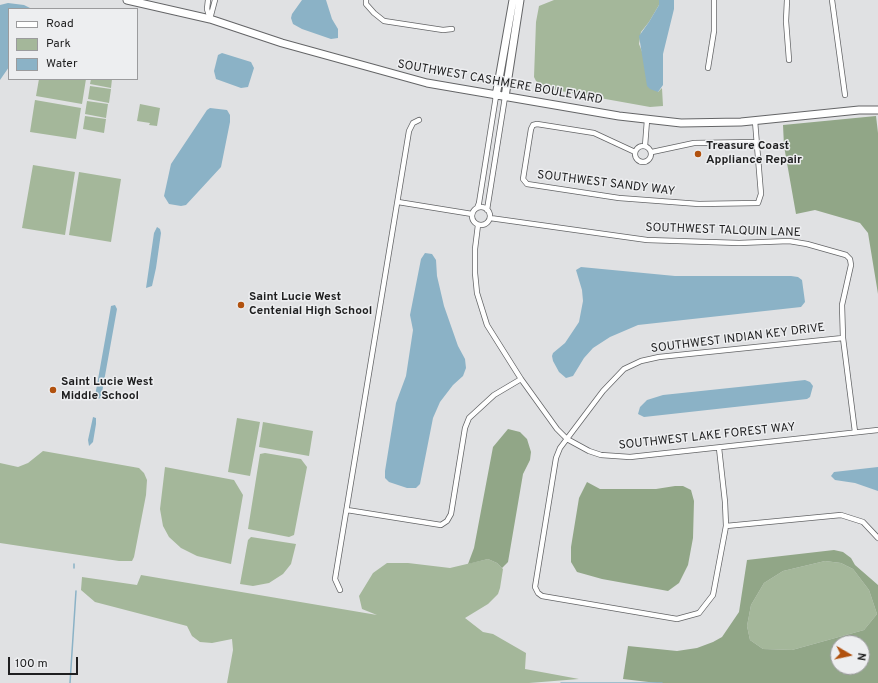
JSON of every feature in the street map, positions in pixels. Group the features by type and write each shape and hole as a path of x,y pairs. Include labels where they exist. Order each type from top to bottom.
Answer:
{"street":[{"name":"SOUTHWEST CASHMERE BOULEVARD","path":"127,0 210,19 282,44 427,84 647,120 682,123 755,121 859,110 878,110"},
{"path":"208,0 206,9 210,19"},
{"path":"210,19 215,0"},
{"path":"366,0 366,4 384,21 443,30 452,29"},
{"path":"472,214 477,208 513,0"},
{"path":"472,214 473,219 478,225 484,224 490,218 487,210 520,0"},
{"path":"708,68 714,31 714,0"},
{"path":"787,0 786,21 790,60"},
{"path":"832,0 845,95"},
{"path":"340,590 335,579 410,130 413,123 419,120"},
{"path":"645,146 647,120"},
{"name":"SOUTHWEST SANDY WAY","path":"635,152 594,133 537,124 533,125 523,179 527,184 619,198 664,202 758,203 761,194 755,121"},
{"path":"652,152 694,143 757,142"},
{"path":"645,146 652,152"},
{"path":"645,146 639,147 635,152 637,160 644,162 650,158 652,152"},
{"path":"485,165 489,167 494,165"},
{"path":"398,202 472,214"},
{"path":"477,208 482,207 487,210"},
{"name":"SOUTHWEST TALQUIN LANE","path":"490,218 647,240 739,242 789,241 836,251 846,255 850,259 851,266 842,305 842,338 855,432"},
{"name":"SOUTHWEST LAKE FOREST WAY","path":"478,225 475,249 475,273 482,311 487,325 521,379 557,429 567,439 589,451 614,457 637,457 878,430"},
{"name":"SOUTHWEST INDIAN KEY DRIVE","path":"719,448 726,502 726,526 713,595 699,613 689,617 677,619 542,596 538,593 535,587 553,469 560,448 614,378 624,369 641,361 659,357 842,338"},
{"path":"347,510 441,525 447,522 451,514 465,428 469,418 494,395 521,379"},
{"path":"726,526 841,515 863,522 878,538"}],"green space":[{"path":"554,0 659,0 659,5 641,32 639,44 658,92 662,88 663,106 650,107 544,88 536,81 534,77 536,22 539,6"},
{"path":"39,80 86,80 82,104 36,96"},
{"path":"91,80 112,80 111,88 90,84"},
{"path":"90,86 111,89 109,103 88,99"},
{"path":"35,100 81,108 76,139 30,132"},
{"path":"87,101 108,104 106,118 85,114"},
{"path":"140,104 160,108 157,126 149,125 150,123 137,121"},
{"path":"85,116 106,119 104,133 83,129"},
{"path":"876,116 878,133 878,294 868,233 860,223 815,210 796,214 784,146 783,125"},
{"path":"33,165 75,172 65,235 22,228"},
{"path":"79,172 121,179 111,242 69,235"},
{"path":"237,418 260,422 250,476 228,472"},
{"path":"263,422 313,431 309,456 259,447"},
{"path":"508,429 520,432 527,439 531,452 530,460 523,474 508,562 502,568 497,563 488,559 468,564 474,548 493,447"},
{"path":"43,451 139,468 144,473 147,480 146,495 132,561 119,561 0,543 0,463 18,467 28,463"},
{"path":"265,453 301,459 307,467 294,535 289,537 248,529 260,454"},
{"path":"165,467 234,480 243,495 231,564 197,556 181,548 169,537 163,526 160,509"},
{"path":"587,482 600,489 656,489 683,486 691,490 694,501 693,538 688,565 679,583 668,591 602,579 577,572 571,562 571,547 579,498"},
{"path":"251,537 296,544 291,564 283,574 269,583 253,586 240,584 248,540"},
{"path":"834,550 843,552 851,558 855,565 878,585 878,683 657,683 623,679 628,646 677,651 697,648 722,637 739,612 747,560","holes":["825,561 841,563 853,569 869,590 877,614 864,630 846,635 870,635 870,675 830,675 830,639 792,650 763,649 750,640 747,626 751,605 764,583 783,571"]},
{"path":"488,559 497,563 503,569 498,594 488,604 465,618 483,632 493,634 526,653 525,669 579,679 529,683 227,683 233,650 232,639 212,643 200,642 192,636 187,626 95,602 81,590 82,577 137,585 141,575 377,615 362,609 359,596 373,573 387,563 408,563 450,568"},
{"path":"825,561 841,563 853,569 869,590 877,614 864,630 846,635 830,635 830,639 792,650 763,649 750,640 747,626 751,605 764,583 783,571"}],"water":[{"path":"302,0 326,0 332,19 338,29 338,38 331,39 302,29 293,24 291,18 292,14"},
{"path":"659,0 674,0 674,9 663,54 663,85 658,92 647,86 639,36 659,5"},
{"path":"8,3 24,5 30,8 8,8 8,68 0,80 0,5"},
{"path":"222,53 251,62 254,68 248,87 241,88 216,79 214,71 218,55"},
{"path":"210,108 227,110 230,115 221,167 186,205 181,206 169,204 164,196 171,164 207,110"},
{"path":"157,227 160,229 161,233 156,268 152,286 146,288 154,233"},
{"path":"425,253 432,254 436,260 437,276 444,306 458,346 465,359 466,368 463,376 453,385 440,402 433,418 420,484 416,488 407,488 389,482 385,478 385,471 396,403 406,376 413,330 410,315 421,259"},
{"path":"581,267 675,276 798,277 802,280 805,302 801,307 638,325 610,337 593,348 584,358 573,376 566,378 559,372 552,356 553,353 565,343 579,322 583,301 582,290 576,270"},
{"path":"115,305 117,309 101,398 98,399 95,396 111,306"},
{"path":"805,380 810,382 813,386 810,397 807,399 644,417 638,414 640,407 647,400 663,395"},
{"path":"93,417 96,418 96,424 93,442 89,446 88,440"},
{"path":"878,467 878,491 855,483 835,480 831,476 834,472"}],"waterway":[{"path":"70,683 76,591"},
{"path":"561,683 662,683"}],"place":[{"name":"Treasure Coast Appliance Repair","path":"698,154"},
{"name":"Saint Lucie West Centenial High School","path":"241,305"},
{"name":"Saint Lucie West Middle School","path":"53,390"}]}
